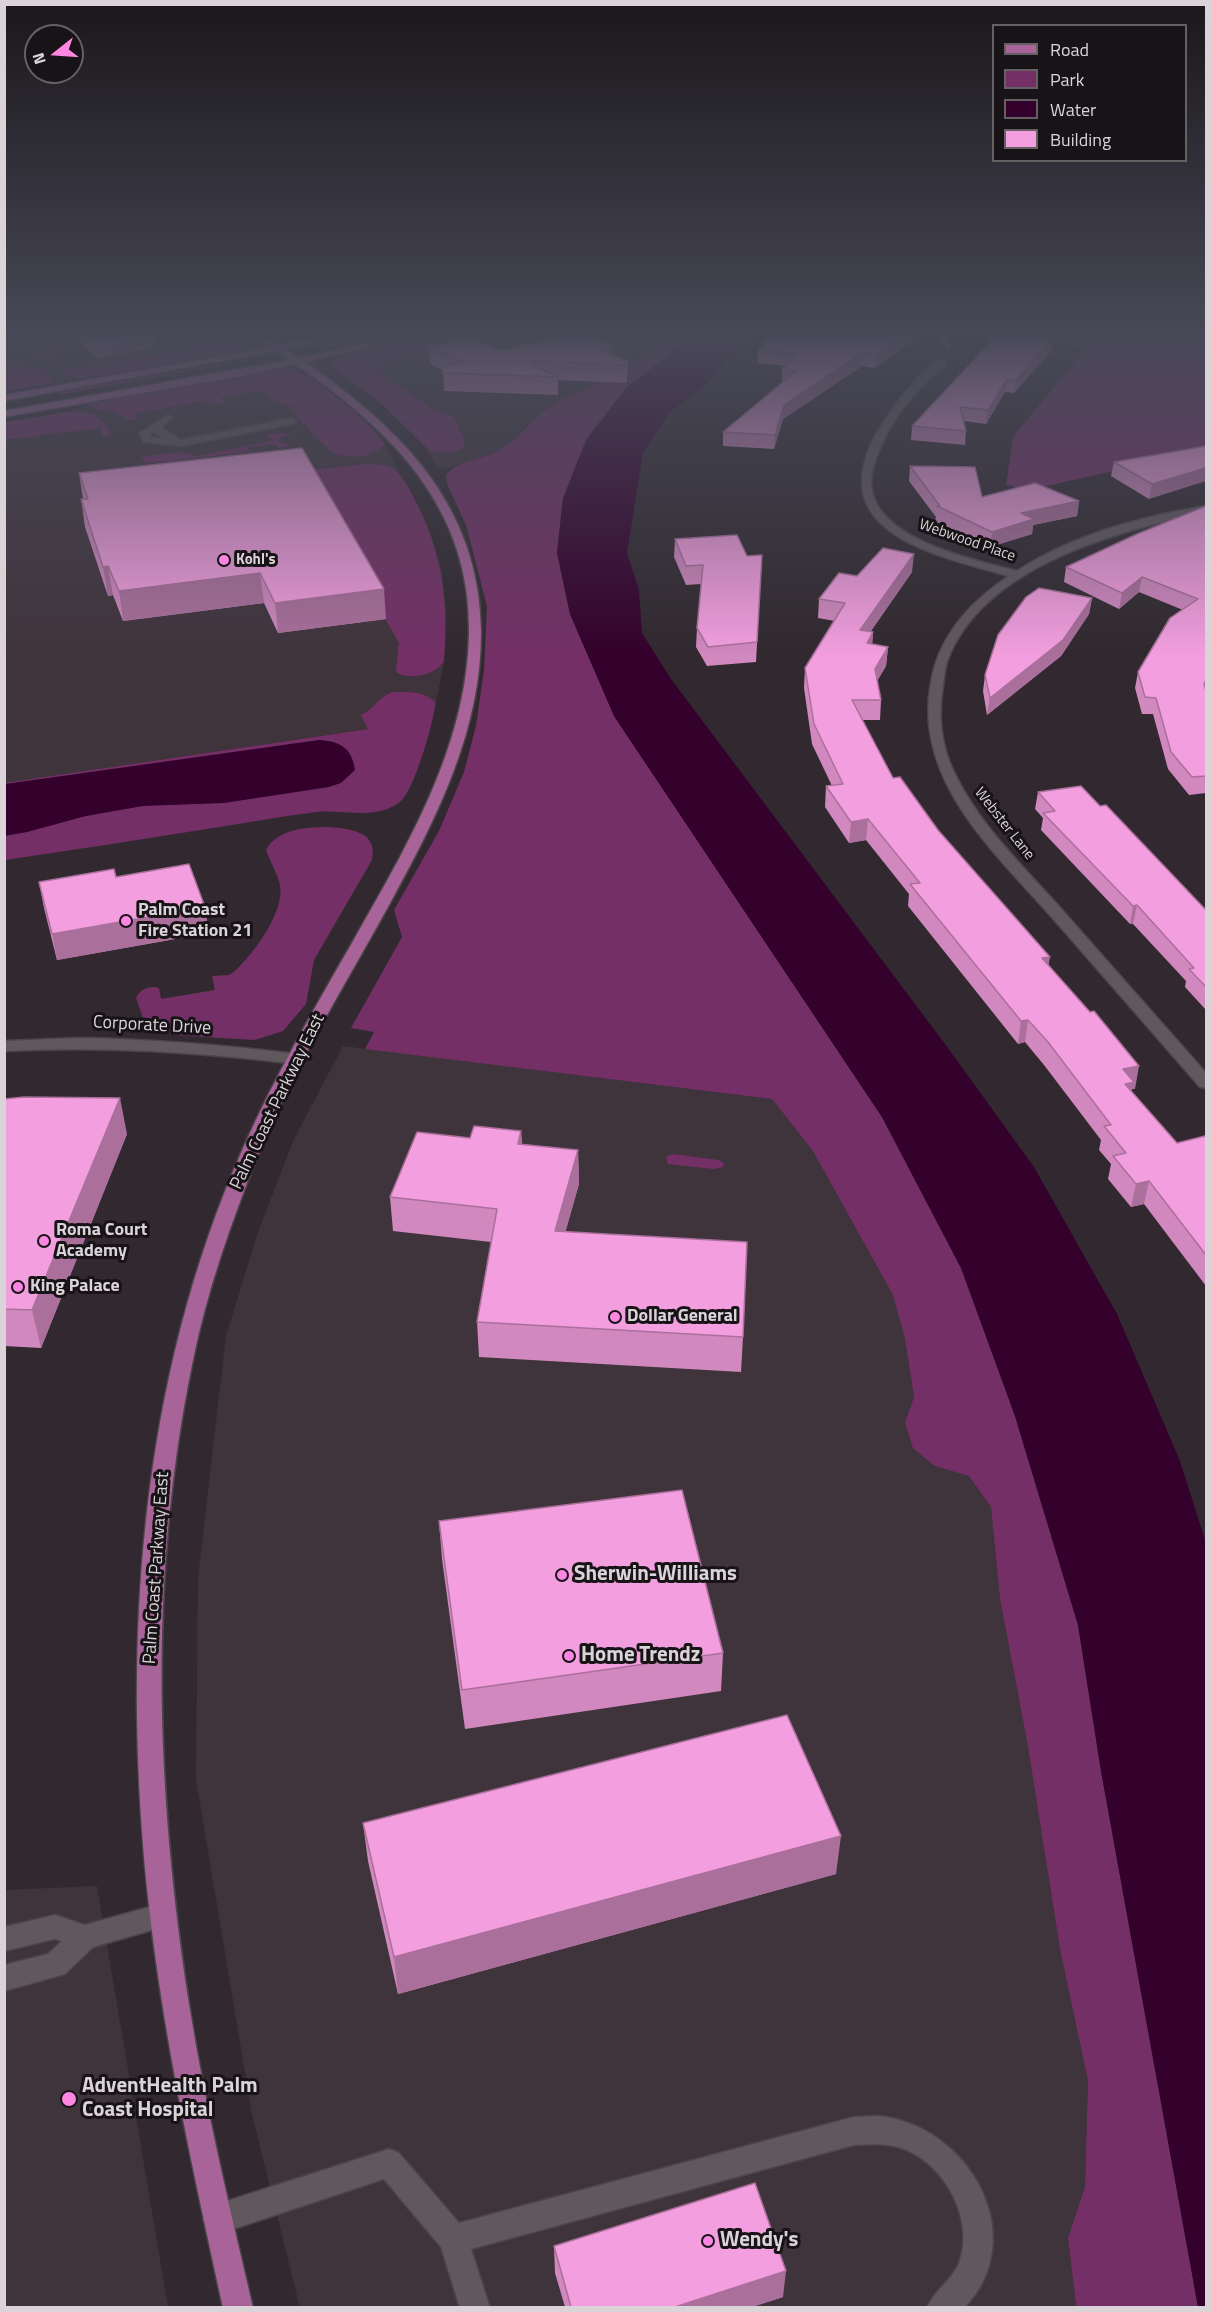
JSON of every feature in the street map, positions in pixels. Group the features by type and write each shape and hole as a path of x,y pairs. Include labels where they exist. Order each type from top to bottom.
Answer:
{"main road":[{"name":"Palm Coast Parkway East","path":"238,2307 177,2013 164,1915 152,1790 149,1655 155,1546 166,1444 185,1347 209,1259 252,1147 296,1059 411,849 445,781 469,701 476,629 473,597 463,550 432,483 397,441"}],"street":[{"path":"160,441 196,441"},
{"name":"Webwood Place","path":"878,441 869,462 866,486 869,501 885,521 915,541 1018,575"},
{"name":"Webster Lane","path":"1206,508 1150,520 1108,533 1064,550 1018,575 969,615 956,632 944,654 935,684 933,707 934,730 943,763 960,796 993,841 1206,1083"},
{"name":"Corporate Drive","path":"4,1046 88,1042 149,1044 296,1059"},
{"path":"4,1978 56,1965 85,1937 164,1915"},
{"path":"4,1939 56,1927 85,1937"},
{"path":"453,2239 854,2131 876,2129 899,2133 935,2151 966,2189 976,2214 980,2241 976,2263 967,2281 952,2300 942,2307"},
{"path":"218,2219 389,2163 453,2239 475,2307"}],"shaded area":[{"path":"5,441 383,441 430,533 442,572 446,612 444,661 433,719 5,783"},
{"path":"419,441 512,441 499,451 454,466 437,469 427,449"},
{"path":"343,1046 772,1099 813,1151 893,1295 905,1339 914,1397 905,1422 935,1466 969,1476 991,1507 1000,1599 1027,1741 1060,1949 1088,2081 1085,2187 1068,2238 1078,2307 300,2308 252,2114 196,1779 198,1578 226,1336 258,1232 294,1139"},
{"name":"AdventHealth Palm Coast Hospital","path":"97,1886 168,2307 5,2307 4,1890"}],"green space":[{"path":"270,441 292,446 279,448 276,444 248,447 249,452 153,463 145,462 141,457 179,452 197,456"},
{"path":"382,441 384,445 372,453 350,457 330,450 321,442"},
{"path":"420,441 464,441 464,448 450,453 430,451"},
{"path":"513,441 595,441 563,498 557,553 570,614 614,716 882,1117 961,1268 1015,1416 1078,1625 1101,1771 1198,2307 1078,2308 1076,2304 1068,2238 1085,2187 1088,2081 1060,1949 1027,1741 1000,1599 991,1507 969,1476 935,1466 913,1448 905,1422 914,1397 905,1339 893,1295 813,1151 772,1099 365,1049 374,1032 351,1028 402,937 394,910 439,831 464,772 476,726 484,670 487,606 466,525 448,486 446,475 458,466 500,450"},
{"path":"1012,441 1206,441 1206,450 1029,490 1006,485"},
{"path":"368,464 388,466 400,476 411,492 424,519 437,558 444,598 444,661 435,670 422,675 408,676 396,672 399,643 301,471"},
{"path":"394,692 421,694 435,702 428,738 412,783 401,801 392,807 382,811 360,813 327,811 304,814 5,860 4,783 368,729 361,715 384,696"},
{"path":"330,827 362,834 371,843 372,860 314,960 306,1004 283,1031 255,1040 177,1035 160,1031 145,1023 136,998 143,990 152,987 159,988 161,999 215,990 212,976 229,975 235,971 266,932 273,920 280,896 279,881 266,850 271,843 294,830"},
{"path":"673,1154 718,1160 724,1163 723,1167 714,1169 668,1164 666,1157"}],"water":[{"path":"586,441 651,441 643,453 627,553 639,590 642,633 671,679 945,1044 1034,1167 1117,1314 1180,1461 1206,1543 1206,2307 1198,2307 1101,1771 1078,1625 1015,1416 961,1268 882,1117 614,716 570,614 557,553 563,498"},
{"path":"319,740 339,744 351,756 355,770 341,783 329,787 224,803 143,806 86,816 5,836 5,784"}],"building":[{"path":"1206,446 1206,468 1152,484 1114,462"},
{"name":"Kohl's","path":"302,448 384,589 275,603 260,573 119,591 108,566 103,567 81,499 88,499 79,473"},
{"path":"910,466 975,467 982,497 1035,483 1079,501 1021,513 1034,519 992,532 937,506 940,506"},
{"path":"1206,506 1206,680 1204,684 1206,691 1206,776 1192,777 1171,752 1156,698 1145,697 1138,672 1170,618 1198,599 1142,577 1122,593 1066,567 1137,534"},
{"path":"737,535 747,556 762,555 757,642 708,647 697,628 703,565 686,566 675,539"},
{"path":"883,548 914,554 860,630 873,632 867,643 888,647 875,669 881,700 852,700 893,778 900,777 938,830 1050,957 1042,958 1090,1012 1094,1011 1139,1066 1123,1069 1134,1082 1125,1084 1177,1143 1205,1136 1206,1255 1149,1181 1136,1184 1113,1156 1126,1153 1104,1126 1111,1125 1048,1042 1028,1020 1021,1021 910,884 920,883 868,819 851,822 826,786 843,784 814,724 805,668 845,603 819,599 839,573 857,576"},
{"path":"1039,588 1092,598 1063,640 990,698 985,675 998,635 1026,597"},
{"path":"1081,786 1100,806 1106,805 1206,910 1206,987 1189,969 1194,968 1137,905 1133,906 1043,813 1055,811 1038,792"},
{"path":"189,864 205,907 52,934 39,882 114,869 116,877"},
{"name":"Roma Court Academy","path":"24,1097 120,1098 32,1310 4,1309 4,1099"},
{"path":"474,1126 521,1131 518,1144 578,1150 555,1231 747,1242 743,1337 477,1322 497,1209 390,1197 417,1132 470,1138"},
{"path":"682,1490 723,1653 462,1690 439,1521"},
{"path":"787,1715 841,1836 394,1957 363,1823"},
{"name":"Wendy's","path":"755,2183 786,2271 675,2307 571,2307 554,2246"}],"place":[{"name":"Kohl's","path":"224,560"},
{"name":"Palm Coast Fire Station 21","path":"126,921"},
{"name":"Roma Court Academy","path":"44,1241"},
{"name":"King Palace","path":"18,1287"},
{"name":"Dollar General","path":"615,1317"},
{"name":"Sherwin-Williams","path":"562,1575"},
{"name":"Home Trendz","path":"569,1656"},
{"name":"AdventHealth Palm Coast Hospital","path":"69,2099"},
{"name":"Wendy's","path":"708,2241"}]}
